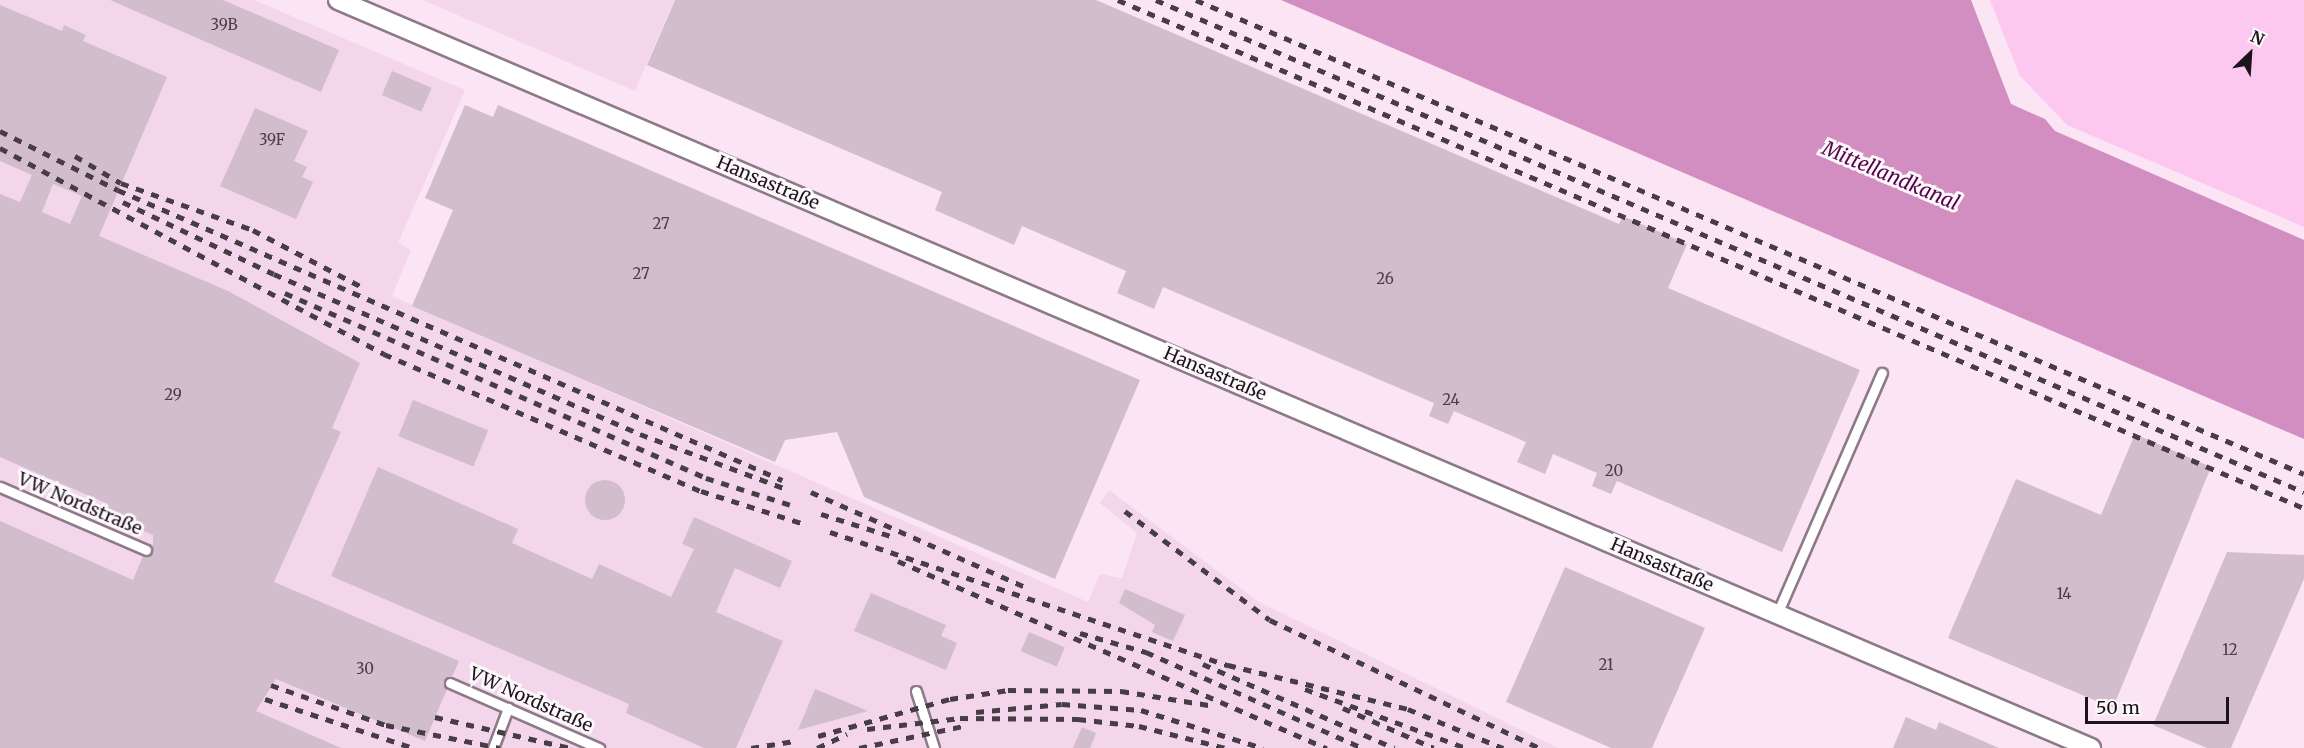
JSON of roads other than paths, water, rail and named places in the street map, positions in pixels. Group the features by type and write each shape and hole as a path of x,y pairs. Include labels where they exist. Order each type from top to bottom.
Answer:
{"street":[{"name":"Hansastraße","path":"338,0 2091,748"}],"lane":[{"path":"1777,614 1882,373"},
{"name":"VW Nordstraße","path":"0,487 146,550"},
{"name":"VW Nordstraße","path":"450,683 599,748"},
{"path":"916,691 934,748"},
{"path":"493,748 508,708"}],"water":[{"name":"Mittellandkanal","path":"1281,0 1971,0 2011,104 2045,119 2055,131 2304,240 2304,439"}],"railway":[{"path":"1118,0 2304,508"},
{"path":"1156,0 2304,492"},
{"path":"1196,0 2304,474"},
{"path":"0,131 118,190 782,480"},
{"path":"0,148 384,354 701,491 801,523"},
{"path":"75,156 121,183 253,230 366,289"},
{"path":"123,202 274,274 640,434 786,489"},
{"path":"285,293 706,478 794,506"},
{"path":"811,492 1028,588"},
{"path":"1125,511 1270,620 1540,748"},
{"path":"821,514 894,537"},
{"path":"830,532 1228,665 1408,709 1503,748"},
{"path":"898,561 1327,748"},
{"path":"1080,633 1146,652 1363,748"},
{"path":"1203,664 1394,748"},
{"path":"271,685 386,725 500,748"},
{"path":"1305,689 1466,748"},
{"path":"818,736 950,699 1008,690 1121,691 1215,706"},
{"path":"265,699 413,748"},
{"path":"976,712 1062,704 1141,710 1263,748"},
{"path":"1343,708 1434,748"},
{"path":"435,717 570,748"},
{"path":"867,729 960,718 1078,719 1139,726 1226,748"},
{"path":"859,748 963,726"},
{"path":"817,748 847,734"},
{"path":"751,748 794,741"}]}
